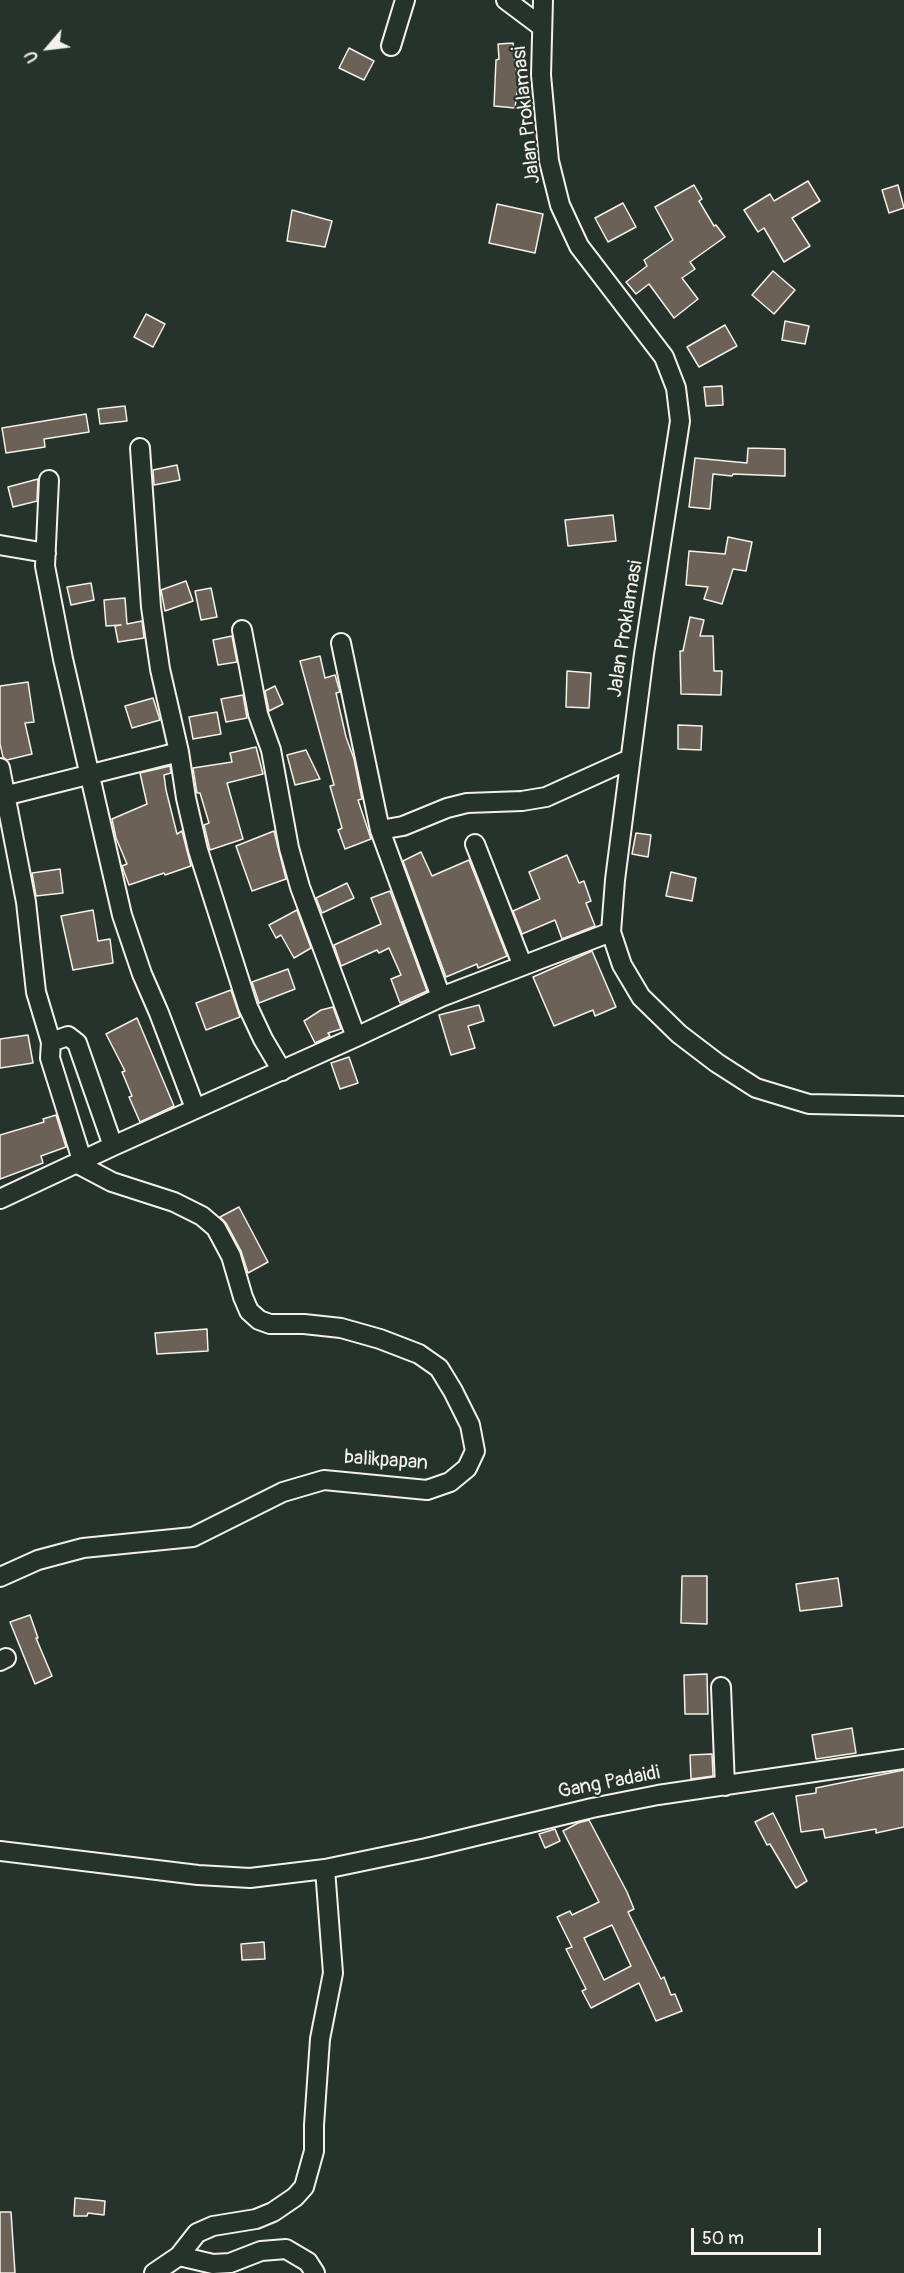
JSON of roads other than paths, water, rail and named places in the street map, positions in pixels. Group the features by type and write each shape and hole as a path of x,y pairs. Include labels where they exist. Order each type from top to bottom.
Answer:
{"street":[{"path":"391,46 405,0"},
{"path":"506,0 542,27"},
{"name":"Jalan Proklamasi","path":"543,0 541,75 549,161 560,205 579,246 664,357 676,388 680,421 644,654 611,932 622,965 641,997 679,1034 717,1063 756,1088 809,1104 904,1106"},
{"path":"140,448 151,606 160,669 198,850 245,996 262,1039 282,1071"},
{"path":"50,480 45,566 63,658 122,915 142,974 195,1108"},
{"path":"0,545 46,553"},
{"path":"242,630 258,714 271,750 300,887 356,1037"},
{"path":"341,643 381,830 441,997"},
{"path":"3,796 179,752"},
{"path":"381,830 403,826 447,808 466,803 522,801 546,797 630,759"},
{"path":"0,768 3,796 26,902 36,992 51,1042 50,1058 79,1161"},
{"path":"475,844 522,964"},
{"path":"0,1199 441,997 522,964 611,932"},
{"path":"51,1042 68,1036 77,1043 112,1146"},
{"name":"balikpapan","path":"0,1576 38,1560 83,1548 193,1537 283,1492 324,1480 427,1490 450,1482 467,1468 475,1451 470,1425 439,1368 418,1354 380,1339 341,1329 304,1324 270,1324 259,1320 249,1311 231,1256 216,1228 202,1216 165,1199 112,1182 79,1161"},
{"path":"721,1687 725,1786"},
{"name":"Gang Padaidi","path":"0,1851 198,1875 250,1878 325,1869 426,1848 591,1808 904,1759"},
{"path":"154,2273 179,2256 197,2233 213,2226 256,2219 273,2212 295,2197 304,2187 314,2151 320,2039 333,1972 325,1869"},
{"path":"179,2256 213,2264 230,2263 261,2251 286,2249 308,2262 315,2273"}]}
